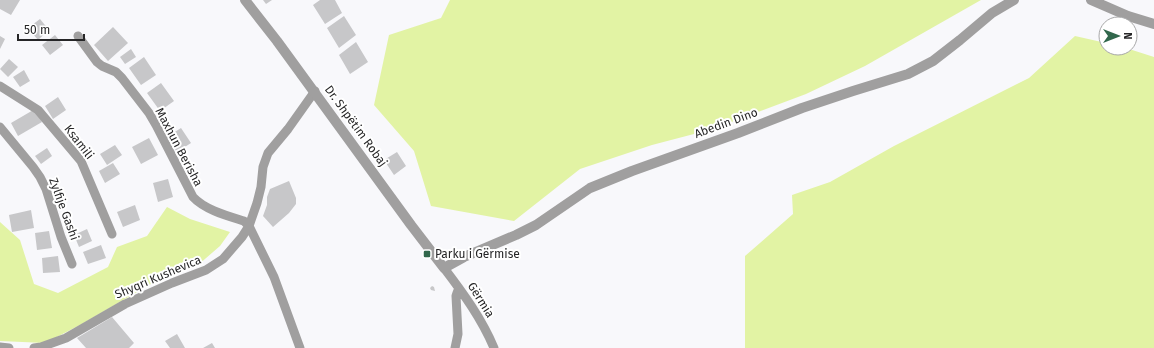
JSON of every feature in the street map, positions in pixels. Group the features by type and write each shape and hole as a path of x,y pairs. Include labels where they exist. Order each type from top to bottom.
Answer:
{"street":[{"name":"Dr. Shpëtim Robaj","path":"245,0 278,41 411,225 444,268"},
{"name":"Abedin Dino","path":"444,268 464,257 536,225 590,188 802,108 908,74 933,61 992,13 1014,0"},
{"path":"1091,0 1128,16 1154,24"},
{"name":"Maxhun Berisha","path":"78,36 96,62 116,72 122,78 148,113 156,125 193,197 198,203 244,221 249,226"},
{"name":"Ksamili","path":"0,86 38,110 81,161 112,234"},
{"name":"Shyqri Kushevica","path":"34,348 42,347 66,338 125,304 206,270 223,259 242,237 249,226 257,203 261,187 263,167 268,153 288,129 315,91"},
{"name":"Zylfije Gashi","path":"0,127 40,177 46,189 61,237 72,264"},
{"path":"249,226 274,277 300,348"},
{"name":"Gërmia","path":"444,268 459,288 490,337 494,348"},
{"path":"455,348 458,334 456,296 459,288"},
{"path":"0,347 10,348"}],"green space":[{"path":"450,0 981,0 865,66 806,94 713,129 652,145 580,169 514,221 431,206 414,151 374,105 389,35 441,18"},
{"path":"1075,36 1098,41 1098,56 1138,56 1138,52 1154,57 1154,348 745,348 745,256 793,214 792,195 830,182 894,146 1029,78"},
{"path":"167,207 190,219 230,232 220,246 198,265 163,277 80,325 45,343 0,341 0,222 20,240 34,284 58,293 108,267 117,247 147,236"}],"building":[{"path":"0,0 20,0 11,15 0,9"},
{"path":"263,0 272,0 266,4"},
{"path":"320,0 335,0 342,13 325,24 313,5"},
{"path":"344,16 356,35 339,48 327,28"},
{"path":"40,19 49,30 38,40 28,28"},
{"path":"113,27 128,43 108,61 94,45"},
{"path":"55,35 63,45 50,55 42,45"},
{"path":"0,36 5,39 0,49"},
{"path":"356,42 368,62 350,74 339,55"},
{"path":"131,49 136,57 125,64 120,57"},
{"path":"144,57 156,75 141,85 129,68"},
{"path":"9,59 18,67 8,77 0,69"},
{"path":"24,70 30,81 20,87 13,77"},
{"path":"161,83 174,101 160,111 147,93"},
{"path":"58,97 66,110 53,119 45,106"},
{"path":"35,109 42,122 18,136 11,123"},
{"path":"181,128 191,143 177,152 167,137"},
{"path":"149,138 158,155 141,164 132,147"},
{"path":"115,145 122,155 107,165 100,154"},
{"path":"47,148 52,156 41,164 35,156"},
{"path":"397,152 406,166 394,175 384,160"},
{"path":"113,163 120,174 105,183 99,171"},
{"path":"168,179 173,197 158,202 153,183"},
{"path":"289,181 296,198 296,204 289,213 273,227 263,216 267,205 267,197 270,189"},
{"path":"135,205 140,220 123,227 117,212"},
{"path":"31,210 34,228 12,232 9,215"},
{"path":"87,229 92,241 79,247 74,235"},
{"path":"49,231 52,248 37,250 35,233"},
{"path":"101,245 106,258 88,264 83,252"},
{"path":"58,256 60,272 43,273 42,258"},
{"path":"432,286 434,287 435,291 431,290 430,288"},
{"path":"112,317 134,343 129,348 86,348 77,338"},
{"path":"177,334 185,348 170,348 165,341"},
{"path":"212,343 215,348 203,348"}],"place":[{"name":"Parku i Gërmise","path":"427,254"}]}
